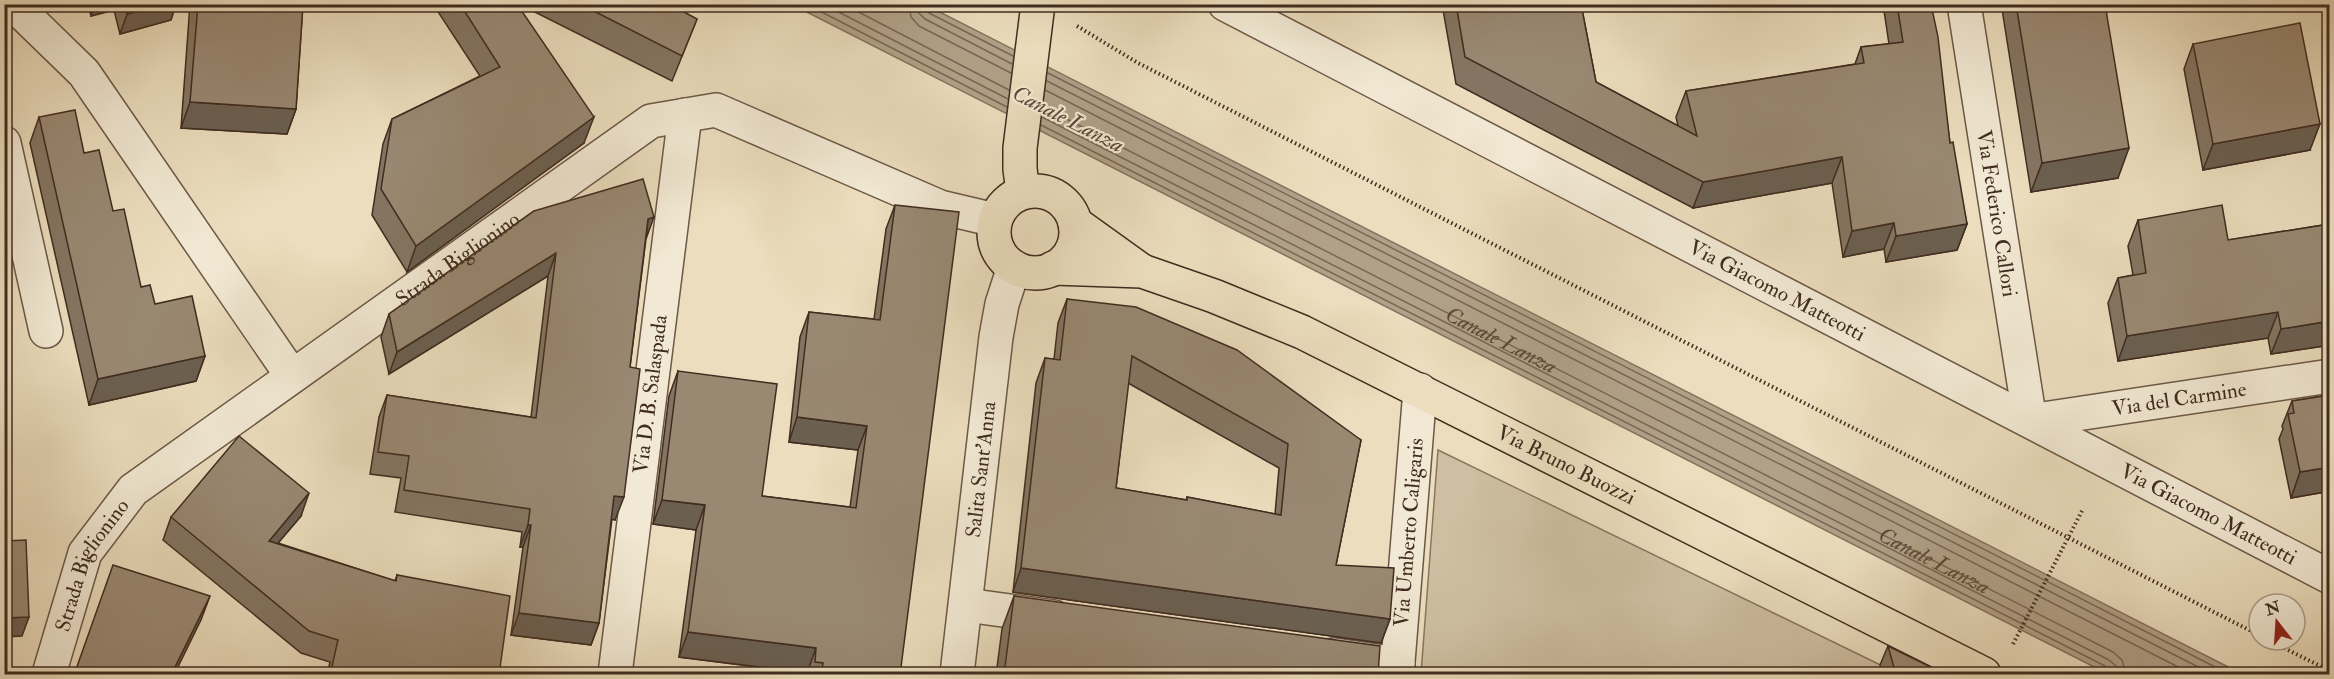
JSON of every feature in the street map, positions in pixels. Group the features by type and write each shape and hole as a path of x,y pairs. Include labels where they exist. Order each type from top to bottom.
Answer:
{"main road":[{"path":"1023,192 1020,148 1038,4"},
{"path":"1037,190 1050,193 1062,200 1071,210 1075,223 1076,237 1064,261 1040,272 1027,272 1014,267 997,247 994,234 995,220 1002,208 1011,198 1023,192 1037,190"},
{"name":"Via Bruno Buozzi","path":"1075,223 1142,271 1214,296 1302,332 1984,675"},
{"name":"Via Bruno Buozzi","path":"1053,268 1142,271"}],"street":[{"path":"13,4 84,73 292,376"},
{"name":"Via Giacomo Matteotti","path":"1225,4 2330,578"},
{"name":"Via Federico Callori","path":"1964,4 2030,421"},
{"name":"Strada Biglionino","path":"49,675 85,553 133,490 651,121 716,110 940,207 995,220"},
{"name":"Via D. B. Salaspada","path":"615,675 685,115"},
{"path":"4,142 46,331"},
{"name":"Salita Sant'Anna","path":"957,675 996,337 1002,304 1014,267"},
{"name":"Via del Carmine","path":"2030,421 2330,376"},
{"name":"Via Umberto Caligaris","path":"1397,669 1419,390"},
{"path":"966,605 1082,621"},
{"path":"1304,651 1397,669"}],"path":[{"path":"1070,22 1149,69 2247,629"},
{"path":"2015,639 2083,509"},
{"path":"2292,652 2330,671"}],"shaded area":[{"path":"1438,450 1899,674 1421,674"}],"water":[{"name":"Canale Lanza","path":"793,5 926,5 2242,674 2108,674"}],"building":[{"path":"124,4 162,4 127,14"},
{"path":"198,4 303,4 296,109 190,102"},
{"path":"460,4 517,4 594,117 416,246 381,189 392,119 500,67"},
{"path":"580,4 669,4 697,19 682,56"},
{"path":"1456,4 1581,4 1596,82 1697,136 1686,91 1864,63 1861,47 1903,42 1897,4 1931,4 1938,37 1950,143 1953,142 1967,224 1896,236 1894,223 1852,231 1842,157 1703,182 1465,57"},
{"path":"2016,4 2105,4 2129,148 2042,163"},
{"path":"2300,23 2320,124 2213,144 2193,44"},
{"path":"75,110 84,153 99,150 113,211 124,209 141,287 150,285 155,304 192,296 205,356 98,379 39,117"},
{"path":"643,179 654,217 648,219 630,367 640,369 624,497 614,496 599,623 519,613 531,525 528,525 530,509 404,490 409,456 378,452 387,395 536,418 556,253 397,352 389,314 534,211"},
{"path":"895,205 959,212 900,675 821,675 823,663 815,662 816,648 688,632 705,505 662,500 678,371 777,384 762,496 856,508 867,426 797,417 809,312 880,320"},
{"path":"2222,205 2228,240 2330,224 2330,321 2281,329 2278,312 2127,336 2118,278 2146,273 2138,220"},
{"path":"1067,299 1136,307 1237,350 1361,440 1336,565 1394,568 1390,619 1021,568 1045,358 1060,360","holes":["1132,356 1288,444 1281,515 1187,497 1187,500 1116,488"]},
{"path":"2330,395 2330,467 2300,472 2288,414 2294,413 2292,401"},
{"path":"239,436 309,493 269,541 396,581 397,575 510,596 499,675 330,675 338,640 309,631 171,517"},
{"path":"26,540 29,617 4,618 4,541"},
{"path":"113,565 210,596 171,675 74,675"},
{"path":"1014,596 1380,646 1378,675 1004,675"},
{"path":"1888,646 1947,675 1896,675"}]}
